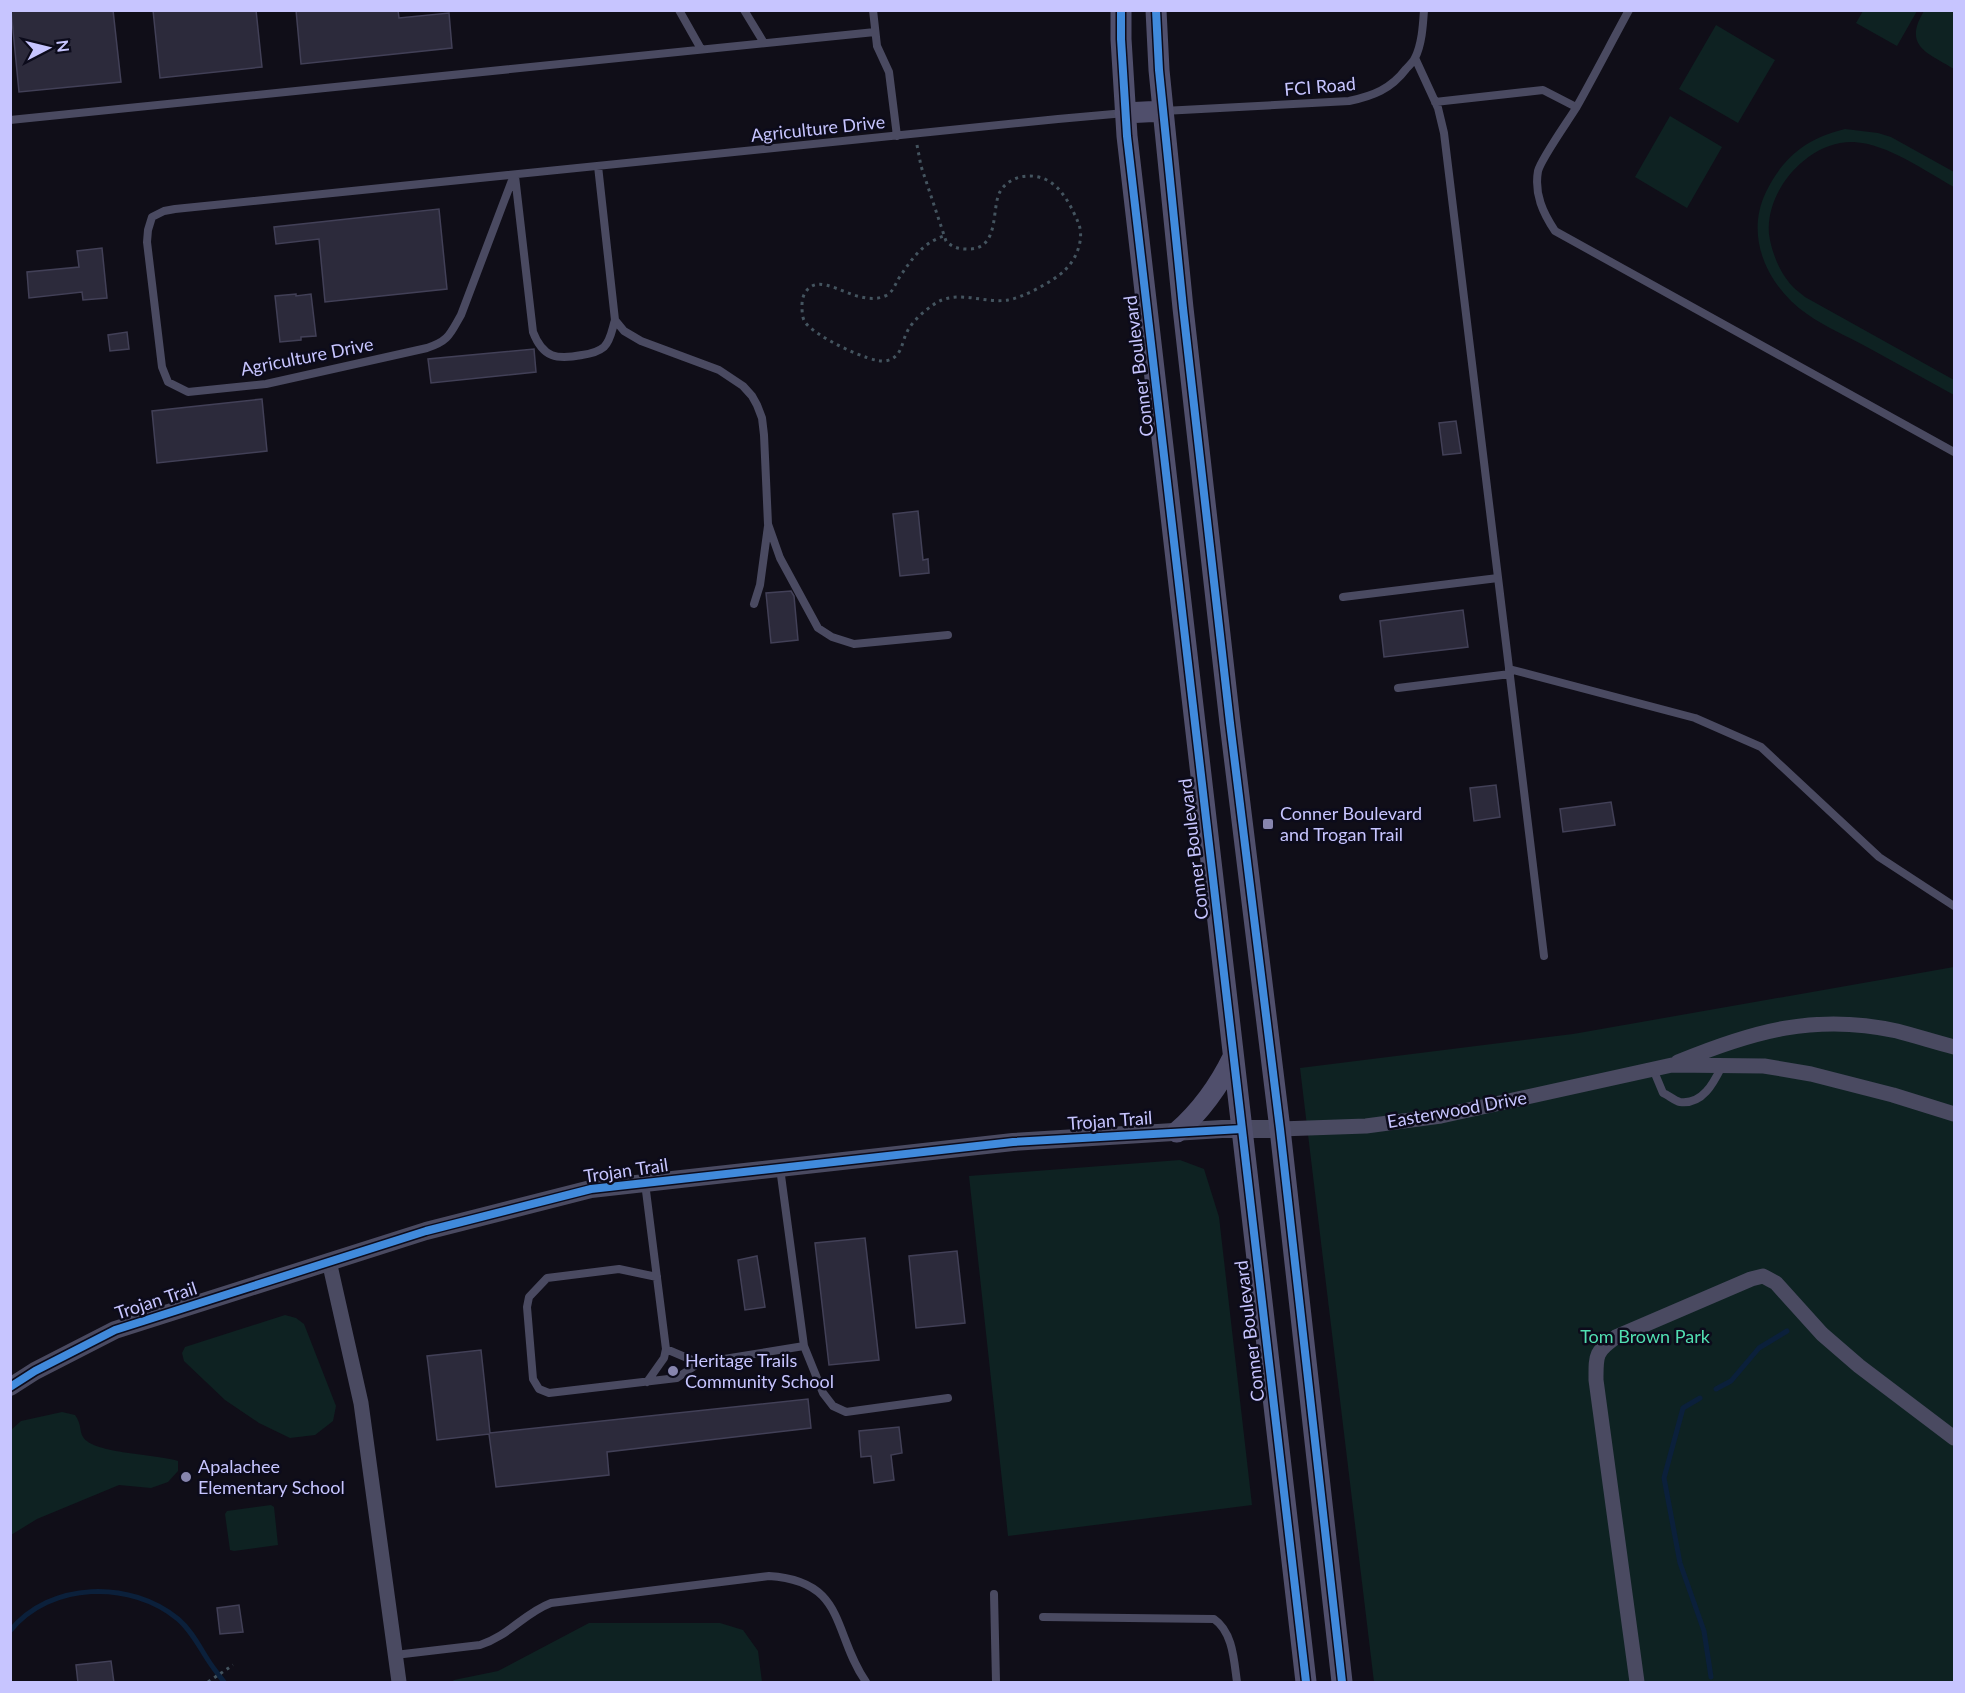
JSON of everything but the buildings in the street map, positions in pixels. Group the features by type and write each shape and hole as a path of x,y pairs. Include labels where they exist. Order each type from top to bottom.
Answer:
{"main road":[{"name":"Conner Boulevard","path":"1121,10 1125,113 1306,1683"},
{"path":"1156,10 1159,70 1184,318 1280,1129 1342,1683"},
{"path":"1125,113 1163,111"},
{"path":"1177,1132 1204,1106 1233,1056"}],"street":[{"name":"Easterwood Drive","path":"1242,1129 1366,1126 1441,1116 1671,1065 1754,1034 1789,1026 1821,1024 1858,1026 1896,1031 1954,1047"},
{"name":"Easterwood Drive","path":"1671,1065 1764,1066 1811,1074 1893,1095 1954,1114"},
{"name":"Trojan Trail","path":"10,1387 35,1371 115,1330 426,1231 591,1189 1013,1142 1242,1129"},
{"path":"329,1261 361,1403 399,1683"},
{"path":"1637,1683 1596,1380 1596,1361 1600,1348 1616,1337 1751,1279 1763,1276 1776,1283 1822,1334 1859,1366 1954,1438"}],"lane":[{"path":"679,10 701,50"},
{"path":"744,10 764,43"},
{"path":"873,10 877,46 889,72 897,136"},
{"name":"FCI Road","path":"1163,111 1349,101 1370,97 1399,78 1415,58 1424,10"},
{"path":"1629,10 1576,107 1538,169 1540,203 1545,217 1555,231 1954,452"},
{"path":"10,120 875,32"},
{"path":"1415,58 1435,102 1444,133 1544,956"},
{"path":"1435,102 1544,90 1576,107"},
{"name":"Agriculture Drive","path":"514,174 461,315 441,343 266,384 188,392 168,382 162,367 147,242 148,230 153,217 159,213 175,209 514,174 1125,113"},
{"path":"514,174 533,332 538,343 547,352 555,357 572,357 593,353 604,347 610,338 615,320 598,166"},
{"path":"615,320 624,332 641,341 724,373 743,386 752,396 762,418 768,524 760,585 754,604"},
{"path":"768,524 780,558 818,628 832,637 854,644 948,635"},
{"path":"1342,597 1498,578"},
{"path":"1398,688 1510,672 1695,718 1761,747 1879,856 1954,906"},
{"path":"1653,1069 1663,1093 1680,1102 1696,1100 1712,1087 1722,1066"},
{"path":"780,1168 804,1346 822,1393 833,1406 846,1412 948,1398"},
{"path":"645,1183 666,1349 664,1358 647,1382"},
{"path":"657,1277 619,1269 546,1278 529,1298 527,1307 533,1379 539,1389 549,1393 677,1378 699,1363 804,1346"},
{"path":"666,1349 699,1363"},
{"path":"395,1655 489,1642 500,1638 535,1611 551,1603 769,1576 800,1580 815,1588 827,1600 837,1616 854,1665 866,1683"},
{"path":"994,1594 996,1683"},
{"path":"1043,1617 1214,1619 1220,1623 1227,1634 1237,1683"}],"path":[{"path":"916,134 921,166 946,242 960,249 974,250 984,244 996,219 999,192 1012,179 1021,176 1035,176 1053,183 1063,194 1078,222 1081,242 1065,270 1018,298 1005,301 956,297 934,304 913,322 900,352 884,361 841,348 806,323 802,311 802,300 805,291 813,285 821,283 859,297 884,296 891,292 913,257 932,240 944,236"},
{"path":"208,1683 232,1665"}],"green space":[{"path":"1863,11 1917,11 1897,46 1856,23"},
{"path":"1924,11 1954,11 1954,69 1921,48 1917,41 1918,23"},
{"path":"1716,25 1775,60 1738,123 1679,89"},
{"path":"1670,116 1722,147 1687,208 1635,177"},
{"path":"1845,129 1891,137 1954,172 1954,187 1906,159 1867,144 1854,142 1821,149 1793,171 1782,185 1774,201 1769,234 1775,259 1790,283 1805,297 1954,380 1954,395 1807,314 1781,290 1764,260 1759,243 1758,226 1760,209 1773,180 1788,159 1798,151 1819,138"},
{"name":"Tom Brown Park","path":"1954,967 1954,1682 1374,1682 1300,1068 1573,1034"},
{"path":"1180,1160 1204,1169 1219,1217 1252,1505 1008,1536 969,1176"},
{"path":"285,1315 296,1318 304,1324 336,1406 333,1421 315,1435 290,1438 259,1423 225,1400 184,1361 182,1353 185,1347"},
{"path":"62,1412 75,1415 83,1437 89,1443 112,1450 178,1461 178,1471 168,1482 151,1488 119,1485 37,1519 11,1535 11,1430 21,1421"},
{"path":"271,1505 274,1507 278,1545 230,1550 225,1514 227,1511"},
{"path":"589,1623 720,1623 743,1630 758,1651 762,1682 452,1682 498,1671"}],"waterway":[{"path":"1716,1389 1731,1381 1759,1348 1787,1331"},
{"path":"1700,1398 1683,1408 1664,1478 1680,1563 1704,1631 1711,1677"},
{"path":"10,1631 27,1615 47,1603 68,1595 115,1592 138,1597 159,1606 183,1623 224,1682"}],"cycle path":[{"path":"1121,10 1127,136 1306,1682"},
{"path":"1156,10 1159,70 1183,308 1230,723 1280,1129 1342,1682"},
{"path":"10,1387 35,1371 115,1330 426,1231 591,1189 1013,1142 1242,1129"}],"place":[{"name":"Conner Boulevard and Trogan Trail","path":"1268,824"},
{"name":"Heritage Trails Community School","path":"673,1371"},
{"name":"Apalachee Elementary School","path":"186,1477"}]}
